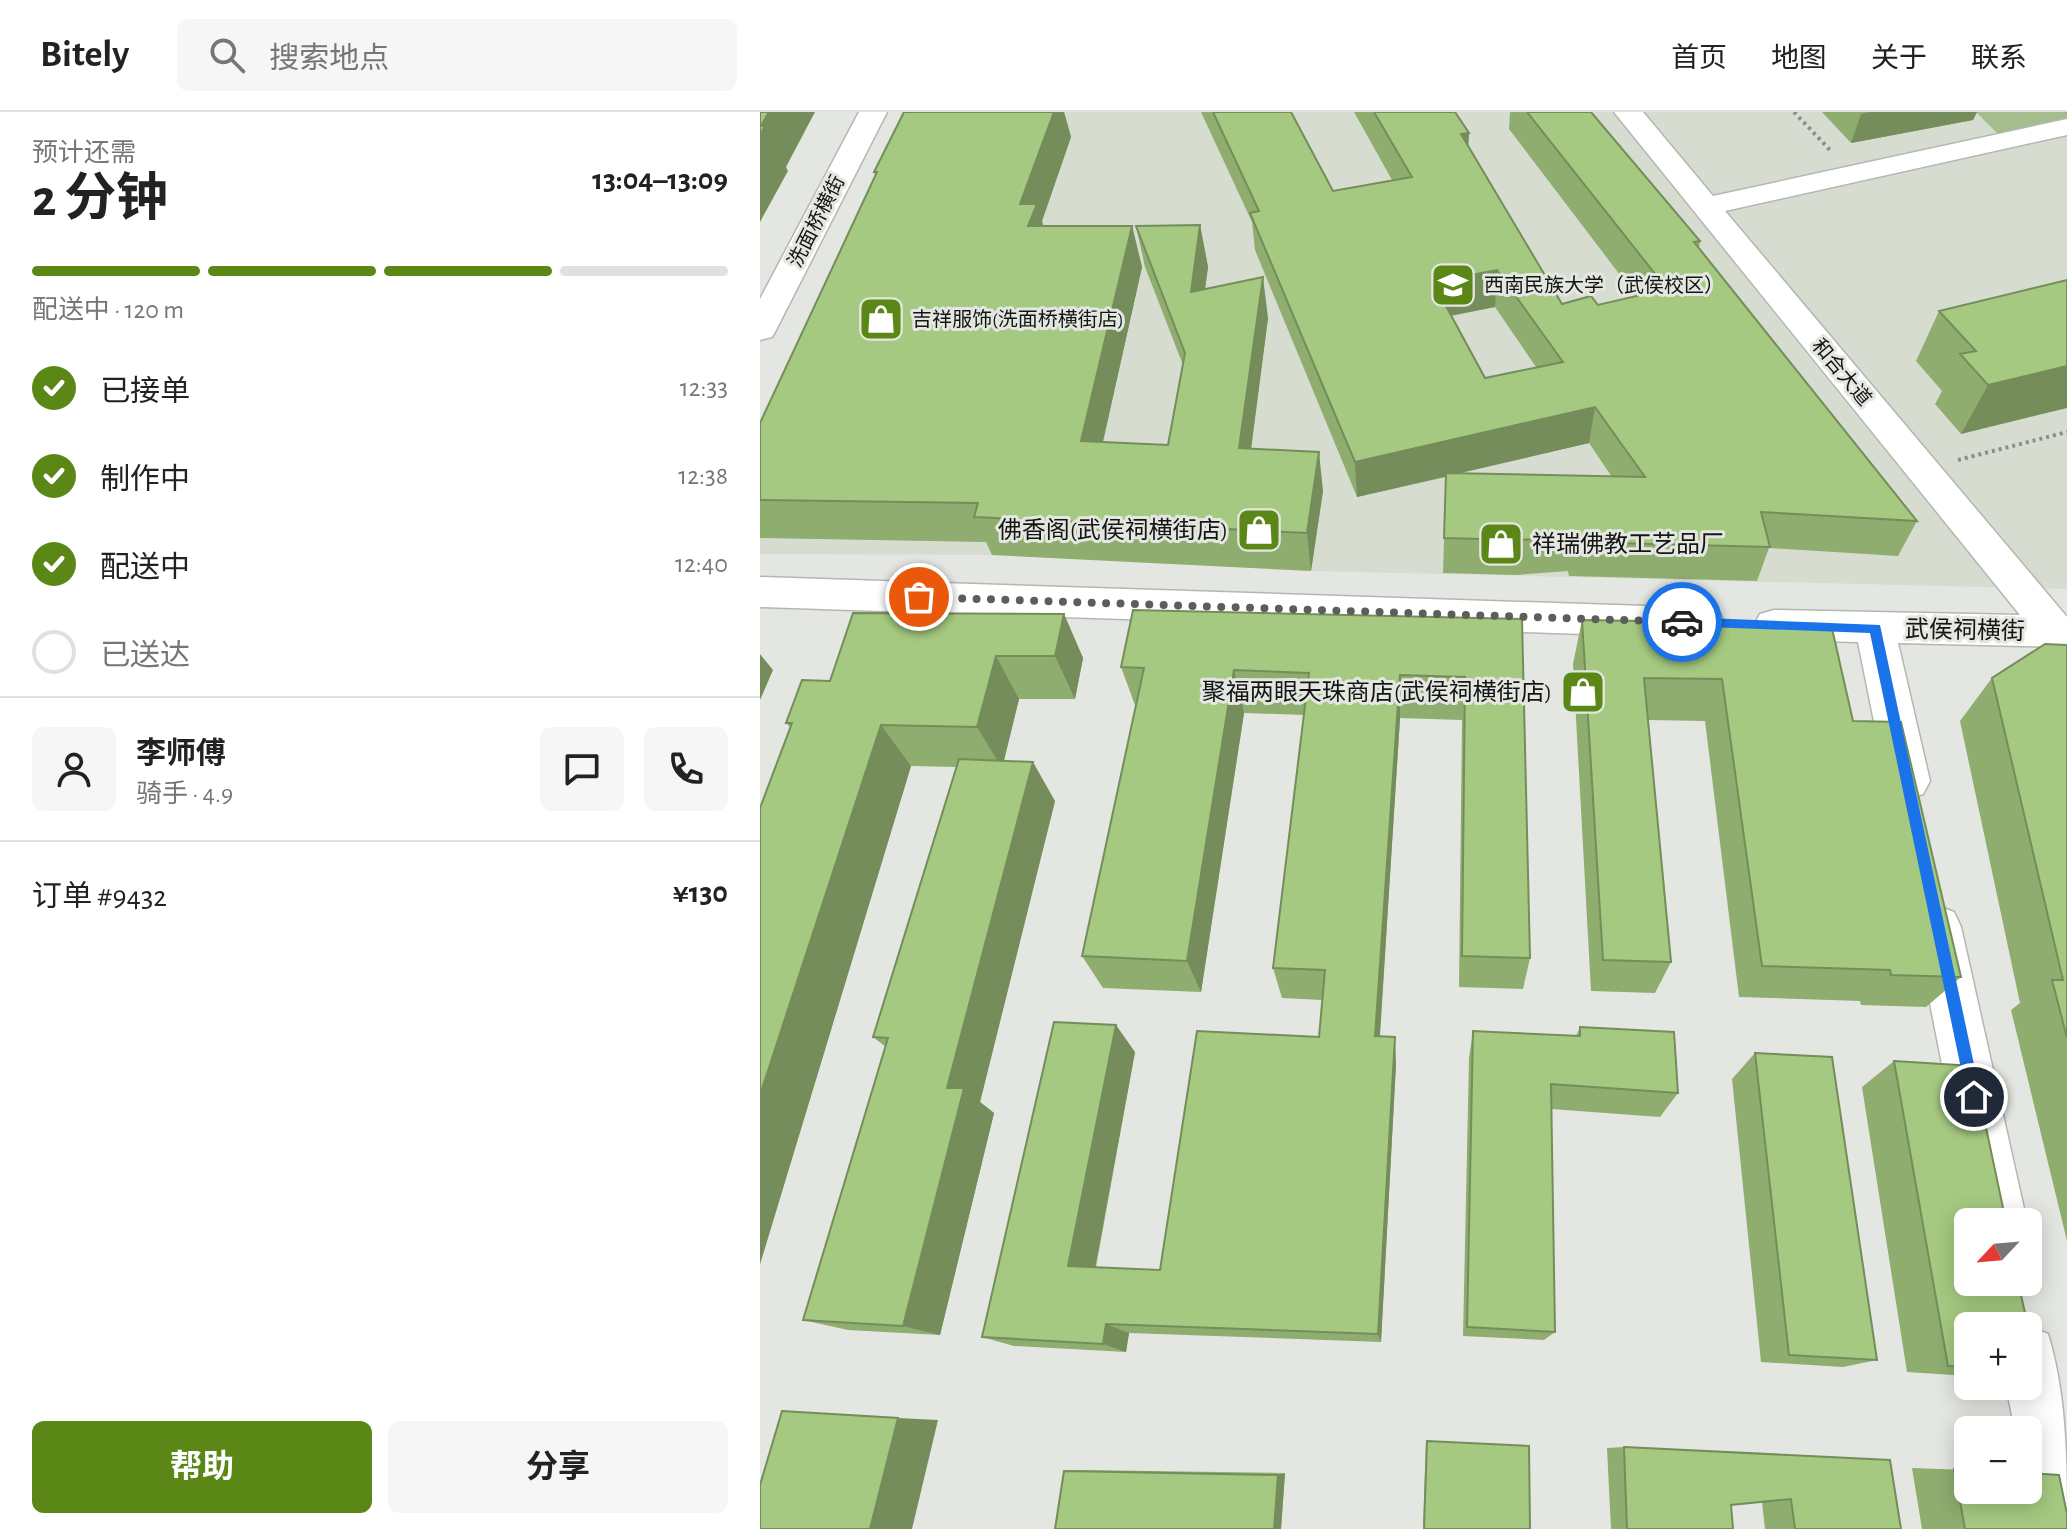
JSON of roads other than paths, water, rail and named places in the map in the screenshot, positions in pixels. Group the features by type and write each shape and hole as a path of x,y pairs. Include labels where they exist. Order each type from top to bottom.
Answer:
{"street":[{"name":"洗面桥横街","path":"760,330 873,112"},
{"name":"和合大道","path":"1628,112 1922,469 2062,632"},
{"path":"1706,206 1853,174 1995,131 2067,127"},
{"name":"武侯祠横街","path":"760,592 2062,632"},
{"path":"1875,628 1915,816"},
{"path":"1931,894 1997,1208"},
{"path":"2038,1400 2065,1529"}],"place":[{"name":"西南民族大学（武侯校区）","path":"1453,285"},
{"name":"吉祥服饰(洗面桥横街店)","path":"881,319"},
{"name":"佛香阁(武侯祠横街店)","path":"1259,530"},
{"name":"祥瑞佛教工艺品厂","path":"1501,544"},
{"name":"聚福两眼天珠商店(武侯祠横街店)","path":"1583,692"}]}
